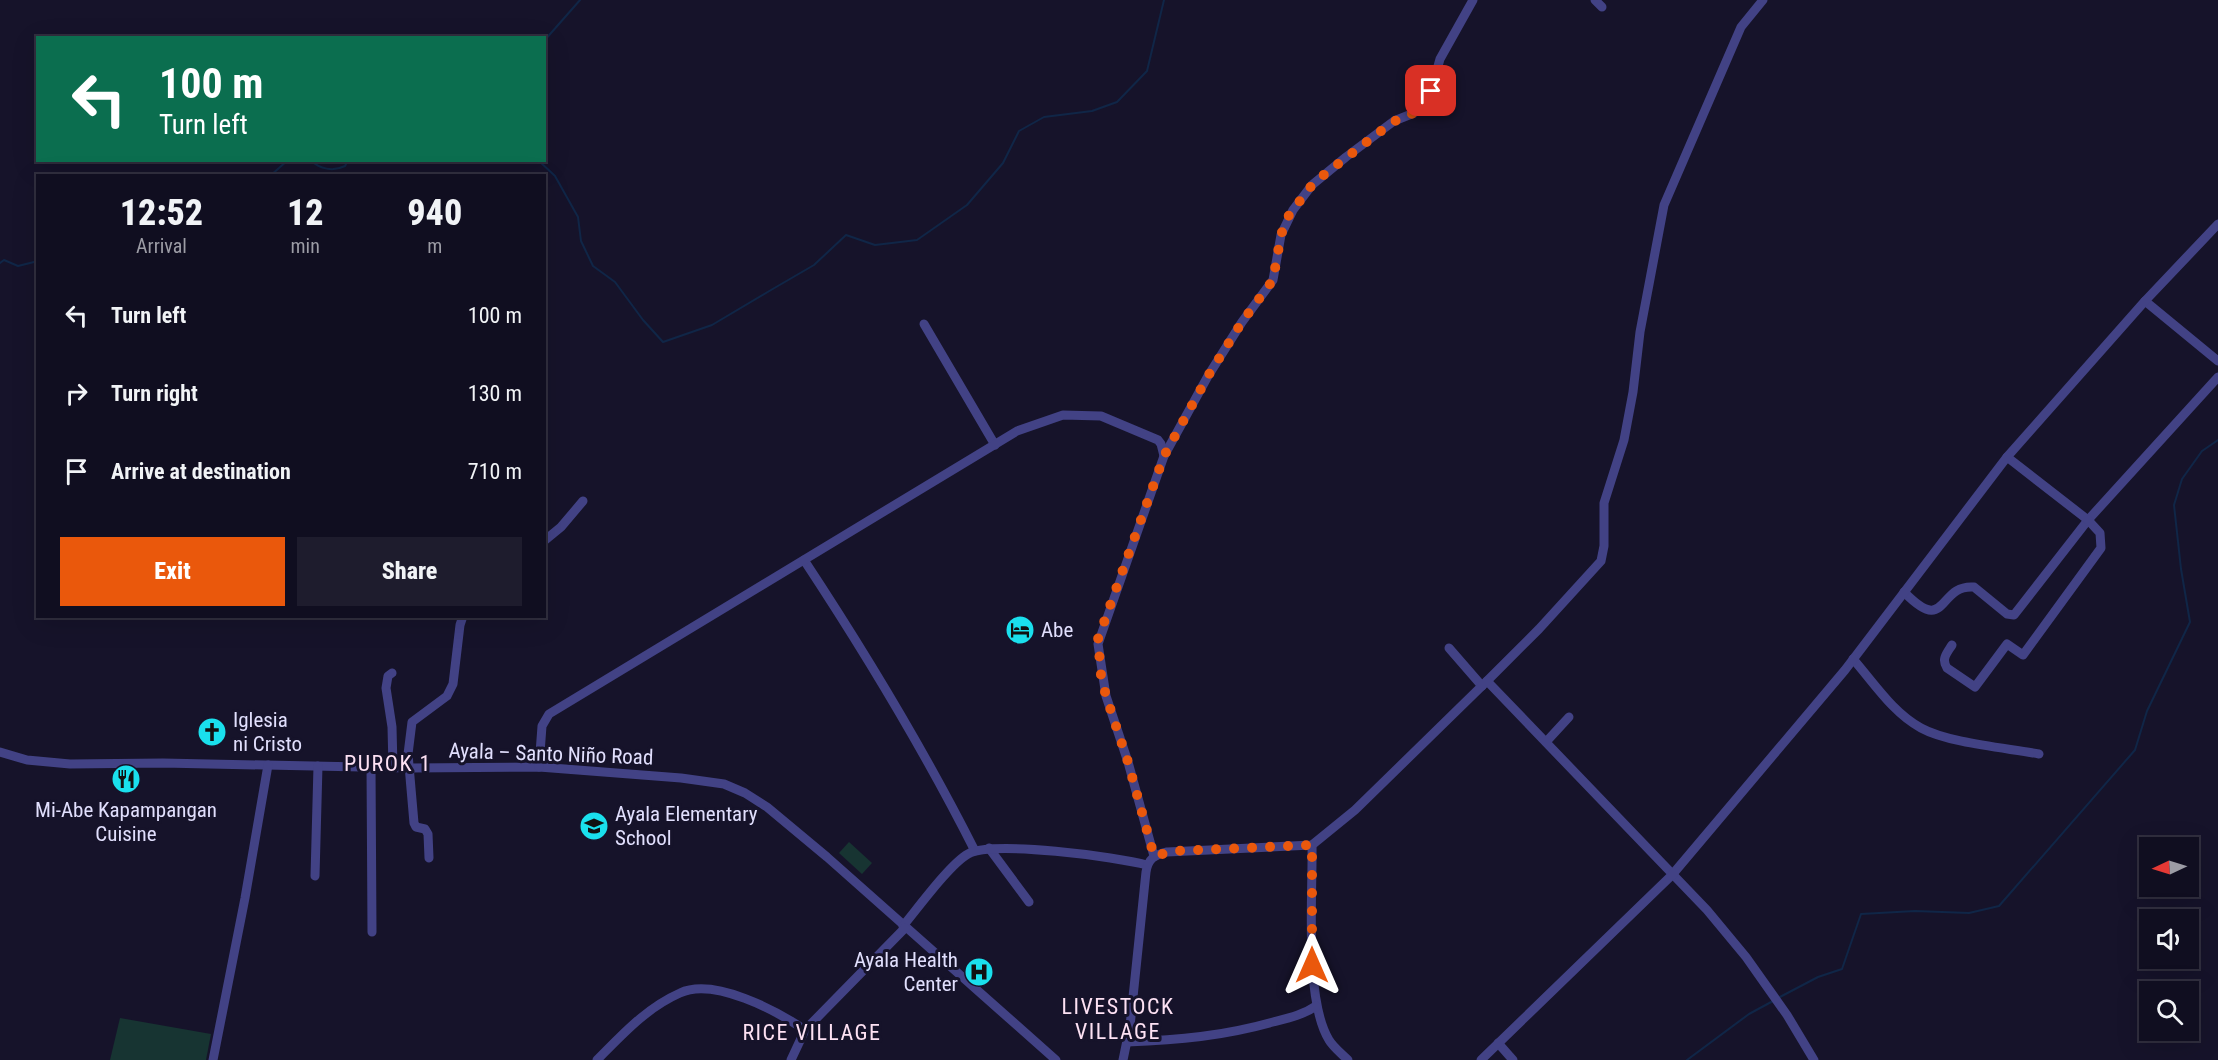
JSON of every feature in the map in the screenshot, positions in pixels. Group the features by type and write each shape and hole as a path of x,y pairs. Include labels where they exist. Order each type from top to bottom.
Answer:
{"street":[{"path":"1154,856 1128,762 1106,696 1098,649 1100,633 1164,456 1208,376 1242,322 1273,280 1281,235 1293,210 1312,185 1346,157 1394,121 1422,107 1431,91 1440,59 1473,0"},
{"path":"1123,1060 1147,865 1154,856 1176,851 1312,845 1355,810 1539,629 1601,561 1604,546 1604,503 1624,440 1633,392 1640,332 1664,205 1741,27 1763,0"},
{"path":"1481,1060 1672,875 1853,659 2007,457 2145,301 2218,224"},
{"path":"2145,301 2218,361"},
{"path":"924,324 995,445"},
{"path":"1904,592 1918,606 1928,610 1936,609 1958,590 1967,586 1974,587 2007,614 2014,615 2088,520 2218,377"},
{"path":"539,767 542,726 549,714 1017,431 1063,415 1101,416 1158,440 1164,456"},
{"path":"1952,645 1943,659 1944,663 1947,668 1975,687 2007,644 2023,655 2101,548 2100,534 2088,520 2007,457"},
{"path":"546,539 561,527 583,501"},
{"path":"804,560 848,627 903,719 975,851"},
{"path":"429,858 428,834 425,830 416,827 414,823 408,754 412,722 447,696 453,684 462,618"},
{"path":"1449,648 1546,742 1707,910 1746,957 1787,1015 1814,1060"},
{"path":"1853,659 1898,711 1920,728 1937,736 2039,754"},
{"path":"392,673 388,676 386,688 392,727 393,768"},
{"path":"1546,742 1569,717"},
{"name":"Ayala – Santo Niño Road","path":"0,752 27,760 70,764 163,763 393,768 539,767 681,778 724,784 745,793 767,807 827,857 1056,1060"},
{"path":"213,1060 268,765"},
{"path":"315,876 318,766"},
{"path":"371,766 372,932"},
{"path":"1312,845 1312,965 1316,1006 1329,1040 1348,1060"},
{"path":"990,849 1029,902"},
{"path":"791,1060 805,1030 904,927 956,864 975,851 1024,849 1126,860 1147,865"},
{"path":"597,1060 635,1021 682,992 708,990 743,997 785,1016 805,1030"},
{"path":"1127,1042 1202,1038 1224,1034 1305,1013 1316,1006"},
{"path":"1498,1043 1513,1060"}],"green space":[{"path":"849,842 872,863 862,874 839,853"},
{"path":"120,1018 211,1034 206,1060 110,1060"}],"waterway":[{"path":"546,39 580,0"},
{"path":"540,162 555,176 578,217 581,241 593,266 615,282 643,320 663,342 712,325 814,265 846,235 875,245 917,240 967,205 1003,163 1019,131 1044,117 1092,111 1117,102 1147,71 1164,0"},
{"path":"272,174 286,162"},
{"path":"313,162 318,166 331,169 345,166 347,162"},
{"path":"0,263 4,260 18,266 36,262"},
{"path":"1778,998 1818,977 1842,969 1861,914 1915,911 1969,913 1999,906 2135,750 2147,711 2190,622 2174,505 2182,479 2202,451 2218,440"},
{"path":"1687,1060 1749,1014 1773,1001"}],"place":[{"name":"Abe","path":"1020,630"},
{"name":"Iglesia ni Cristo","path":"212,732"},
{"name":"Mi-Abe Kapampangan Cuisine","path":"126,779"},
{"name":"Ayala Elementary School","path":"594,826"},
{"name":"Ayala Health Center","path":"979,972"}],"district":[{"name":"PUROK 1","path":"388,763"},
{"name":"LIVESTOCK VILLAGE","path":"1118,1018"},
{"name":"RICE VILLAGE","path":"812,1032"}],"route":[{"path":"1312,965 1312,845 1176,851 1154,856 1128,762 1106,696 1101,675 1098,639 1164,456 1208,376 1242,322 1273,280 1281,235 1287,218 1312,185 1321,177 1394,121 1422,107 1431,91"}]}
